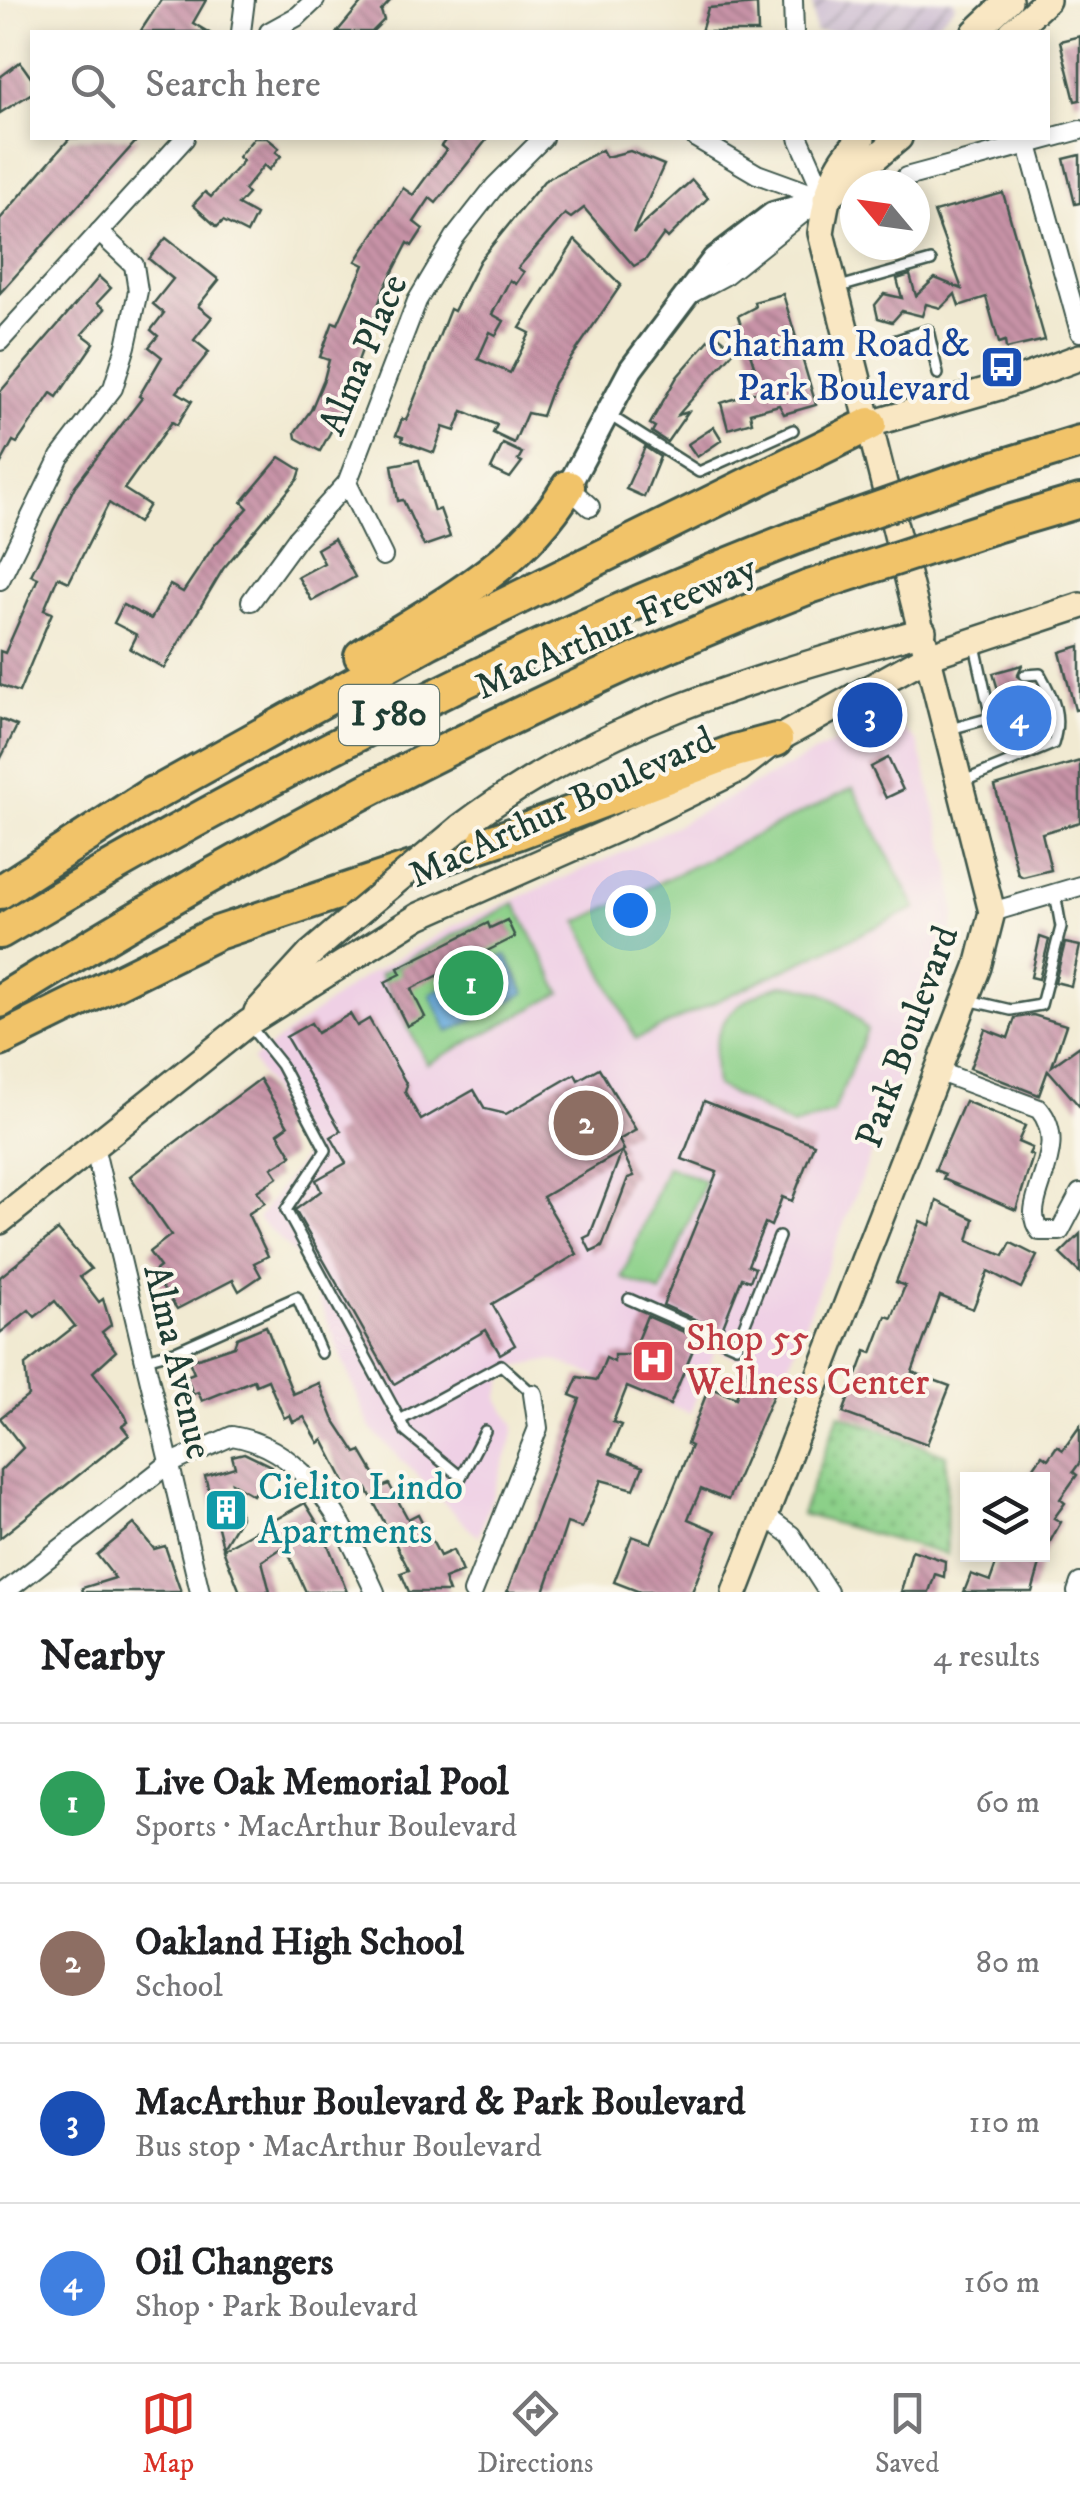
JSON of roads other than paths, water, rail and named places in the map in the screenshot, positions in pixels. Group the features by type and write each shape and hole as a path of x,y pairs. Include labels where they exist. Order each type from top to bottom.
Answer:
{"highway":[{"path":"137,804 429,642 870,424"},
{"name":"MacArthur Freeway","path":"0,932 238,794 446,687 578,625 796,537 1080,442"},
{"path":"0,892 491,573 579,497"},
{"name":"MacArthur Freeway","path":"0,1001 176,893 369,787 584,682 809,587 1080,502"},
{"path":"0,1040 217,933 571,814 735,751 776,740"}],"main road":[{"path":"995,19 1047,0"},
{"name":"Park Boulevard","path":"735,1592 965,1000 992,912 821,234 826,200 838,164 860,140"},
{"path":"826,200 897,140"},
{"path":"870,424 998,387 1080,357"},
{"name":"MacArthur Boulevard","path":"248,1023 290,974 352,918 461,827 545,769 643,720 926,643 974,639 1080,606"},
{"name":"MacArthur Boulevard","path":"0,1221 248,1023 287,1002 392,930 616,830 738,768 926,643"}],"street":[{"path":"241,30 245,0"},
{"path":"272,30 314,0"},
{"path":"793,0 794,30"},
{"path":"1050,136 1080,130"},
{"path":"0,341 183,140"},
{"name":"Alma Place","path":"251,601 297,538 346,483 416,301 455,237 495,186 541,140"},
{"path":"699,140 757,174 826,200"},
{"path":"801,140 826,200"},
{"path":"930,173 1027,141 1080,332"},
{"path":"579,497 606,414 631,369 714,260 755,225 786,208 826,200"},
{"path":"0,580 60,457 113,388 126,346 138,291 134,265 99,232"},
{"path":"346,483 383,556"},
{"path":"992,912 1080,886"},
{"path":"938,1071 1039,1109 1050,1122 1052,1147 1033,1212 1040,1231 1050,1234 1064,1228 1080,1193"},
{"name":"Alma Avenue","path":"94,1146 200,1592"},
{"path":"474,1592 538,1428 533,1394"},
{"path":"5,1592 168,1465 232,1436 278,1449 339,1517 375,1592"},
{"path":"764,1514 791,1535 828,1592"},
{"path":"1077,1592 1080,1584"}],"lane":[{"path":"833,288 931,261"},
{"path":"851,355 928,330 938,374"},
{"path":"606,414 700,472 793,430"},
{"path":"974,639 991,718"},
{"path":"961,782 1053,744 1060,723 1040,674 1025,675"},
{"path":"985,689 997,684"},
{"path":"1007,763 1049,733 1051,710 1044,702 1034,705"},
{"path":"948,730 1005,714"},
{"path":"965,1000 1011,1010 1041,1005 1061,927 1054,894"},
{"path":"248,1023 280,1065 326,1150 286,1210 406,1432 461,1477 485,1432"},
{"path":"629,1299 736,1346 778,1237"},
{"path":"143,1360 178,1350 297,1297 320,1353"},
{"path":"400,1420 502,1365 533,1394"}],"water":[{"path":"506,955 525,993 449,1032 430,994"}],"place":[{"name":"Chatham Road & Park Boulevard","path":"1002,367"},
{"name":"MacArthur Boulevard & Park Boulevard","path":"870,715"},
{"name":"Oil Changers","path":"1019,718"},
{"name":"Live Oak Memorial Pool","path":"471,983"},
{"name":"Oakland High School","path":"586,1123"},
{"name":"Shop 55 Wellness Center","path":"653,1361"},
{"name":"Cielito Lindo Apartments","path":"226,1510"}]}
